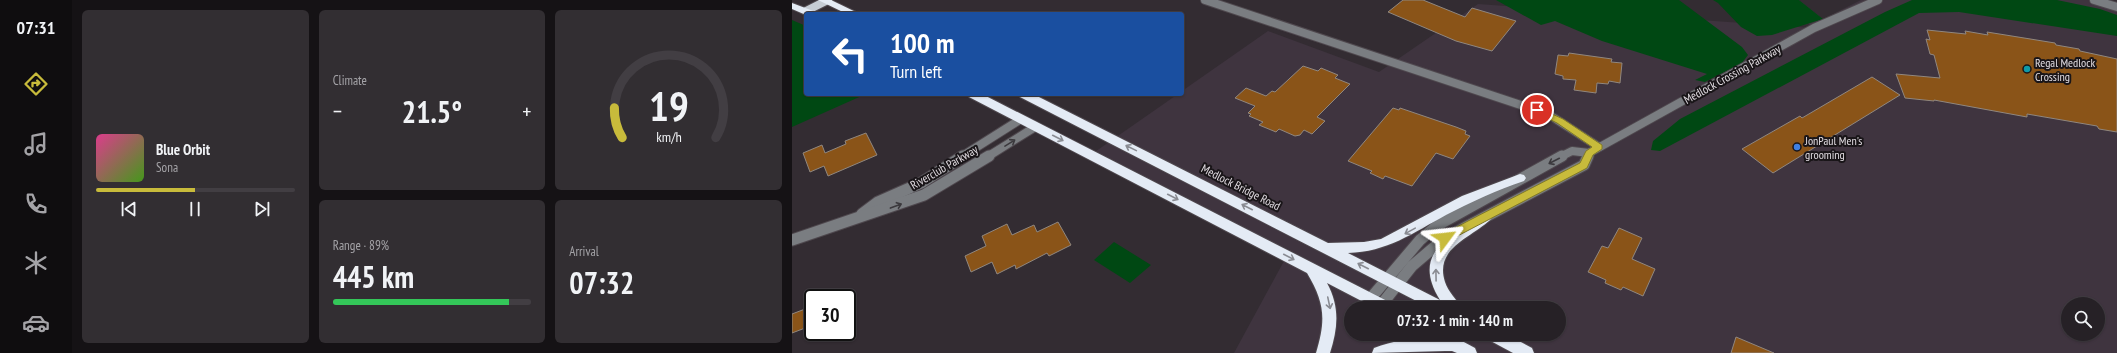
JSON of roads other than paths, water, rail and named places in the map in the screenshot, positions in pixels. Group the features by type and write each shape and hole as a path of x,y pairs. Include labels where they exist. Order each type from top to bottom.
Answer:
{"highway":[{"path":"826,0 851,12"},
{"path":"792,6 807,12"},
{"path":"977,96 1376,301"},
{"name":"Medlock Bridge Road","path":"1028,96 1329,248 1430,301"},
{"path":"1329,248 1361,247 1383,243 1406,233 1449,208 1495,186 1520,178"},
{"path":"1449,301 1437,284 1435,275 1438,258 1447,244 1476,227 1486,217"},
{"path":"1312,268 1324,287 1330,303 1329,336 1323,353"},
{"path":"1449,341 1470,353"},
{"path":"1505,341 1528,353"},
{"path":"1379,353 1390,348 1408,345 1454,344"}],"main road":[{"path":"811,12 826,0"}],"street":[{"path":"1205,0 1548,114 1599,147"},
{"name":"Medlock Crossing Parkway","path":"1370,298 1412,266 1445,238 1584,165 1589,153 1599,147 1814,28 1878,0"},
{"path":"2094,0 2117,7"},
{"name":"Riverclub Parkway","path":"858,216 878,202 922,183 1021,119"},
{"name":"Riverclub Parkway","path":"792,240 858,216 880,212 924,195 961,174 1035,127"},
{"name":"Medlock Crossing Parkway","path":"1387,301 1393,281 1420,240 1438,225 1520,178 1572,151 1589,153"}],"place":[{"name":"Regal Medlock Crossing","path":"2027,69"},
{"name":"JonPaul Men's grooming","path":"1797,147"}]}
